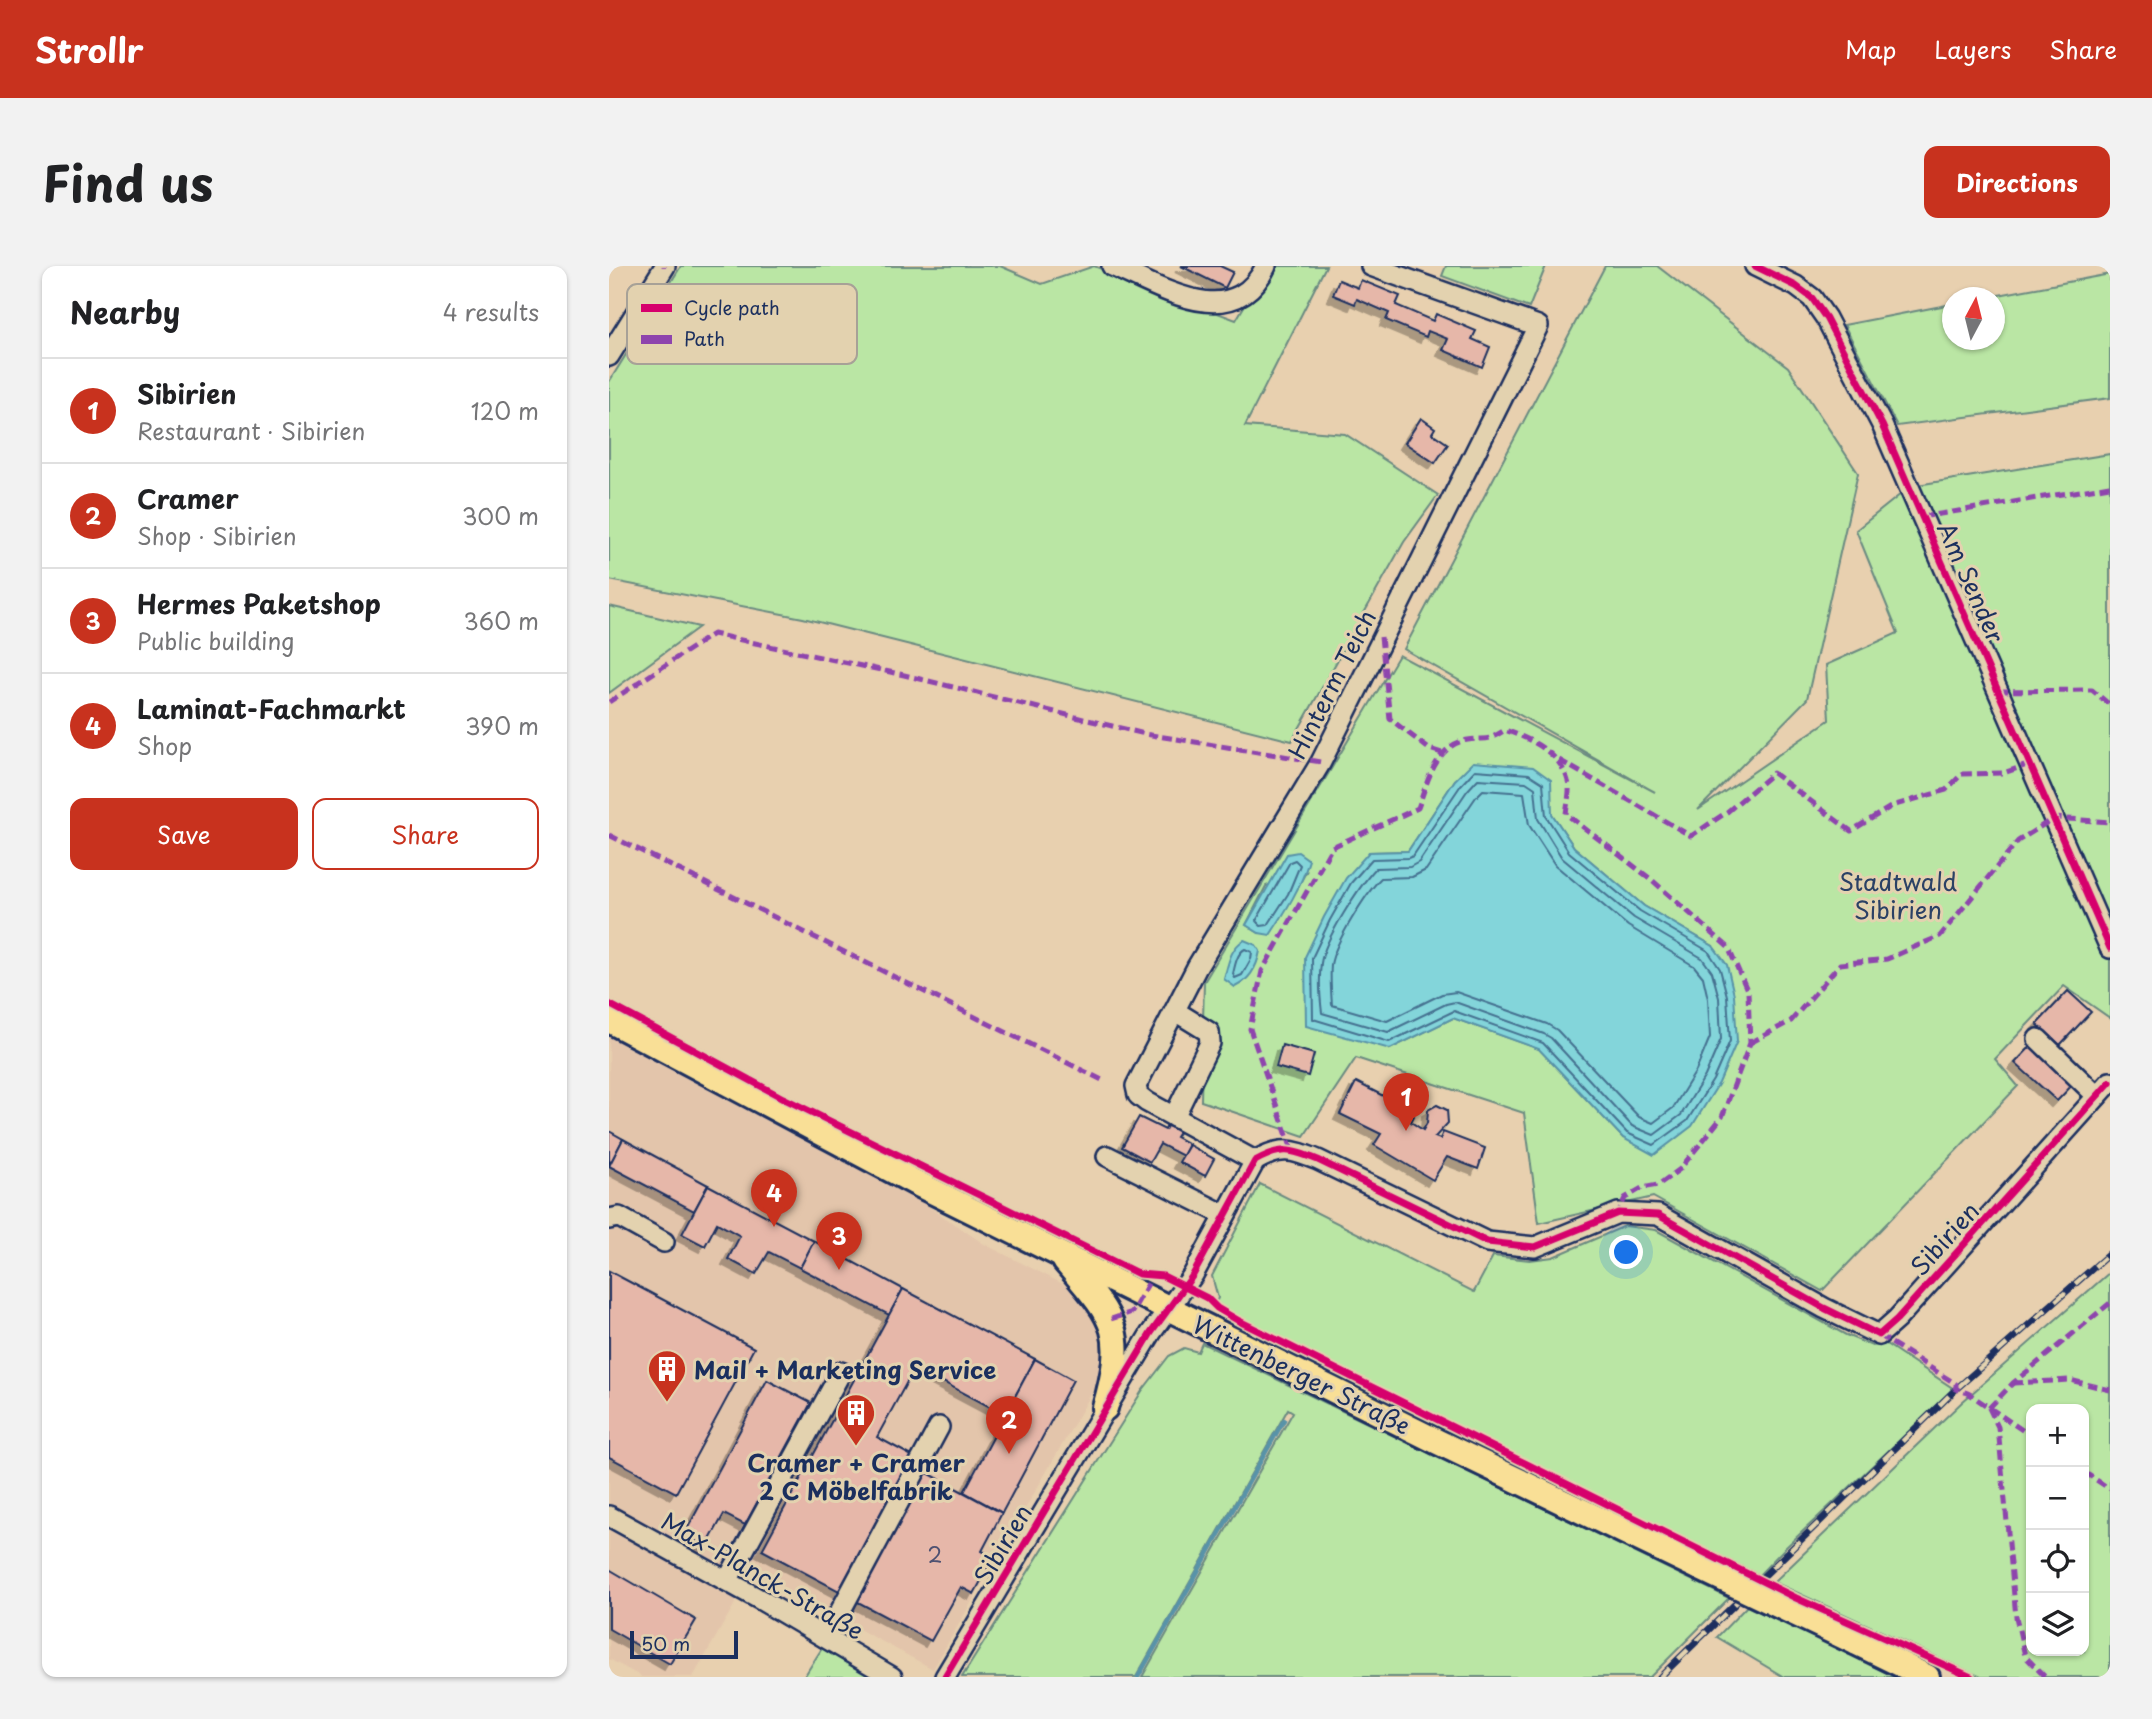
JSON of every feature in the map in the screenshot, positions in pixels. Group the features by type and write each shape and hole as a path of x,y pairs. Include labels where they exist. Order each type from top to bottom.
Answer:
{"main road":[{"name":"Wittenberger Straße","path":"609,1020 914,1182 1438,1442 1927,1677"},
{"path":"1058,1252 1111,1319 1117,1350 1105,1408"}],"street":[{"path":"654,284 665,266"},
{"path":"1112,266 1176,294 1214,304 1246,294 1266,266"},
{"name":"Hinterm Teich","path":"1255,1161 1147,1102 1138,1095 1136,1086 1204,955 1321,762 1538,326 1371,266"},
{"name":"Am Sender","path":"1755,266 1796,286 1812,298 1826,318 1882,425 2110,948"},
{"path":"609,356 627,327"},
{"path":"1174,1117 1211,1036 1209,1032 1175,1011"},
{"path":"2038,1039 2104,1089"},
{"name":"Sibirien","path":"945,1677 1105,1408 1193,1275 1255,1161 1271,1152 1292,1150 1487,1242 1535,1247 1618,1213 1658,1215 1824,1308 1879,1335 1897,1319 2104,1089"},
{"path":"1107,1156 1225,1215"},
{"path":"609,1219 619,1217 664,1242"},
{"path":"727,1581 841,1372"},
{"path":"826,1638 939,1427"},
{"name":"Max-Planck-Straße","path":"609,1516 893,1677"}],"shaded area":[{"path":"609,1032 916,1198 984,1244 1073,1289 1101,1323 1107,1351 1101,1377 933,1669 753,1572 693,1677 642,1677 609,1659"}],"green space":[{"path":"681,266 1000,266 1042,284 1094,266 1236,320 1268,266 1326,266 1245,426 1345,434 1438,495 1404,542 1292,741 803,618 609,580 609,382 627,353 627,364 857,364 857,284 670,284"},
{"path":"1446,266 1546,266 1529,308 1442,276"},
{"name":"Stadtwald Sibirien","path":"1605,266 1657,266 1788,367 1858,473 1807,699 1698,810 1829,720 1826,665 1898,633 1856,530 1911,486 2110,454 2110,1018 2064,986 1995,1059 2018,1086 1822,1291 1653,1197 1539,1223 1524,1113 1356,1058 1304,1136 1201,1101 1204,982 1399,655 1655,792 1404,649","holes":["1455,780 1552,814 1574,847 1644,906 1713,946 1623,1138 1539,1049 1453,1018 1390,1049 1369,852 1408,851","1306,872 1280,919 1259,933 1246,925 1266,886"]},
{"path":"2110,274 2110,398 1897,426 1844,325 1942,306 1942,350 2005,350 2005,294"},
{"path":"609,606 699,627 609,693"},
{"path":"1260,1184 1474,1292 1493,1256 1530,1260 1553,1257 1625,1226 1656,1230 1846,1335 1872,1346 1886,1344 1954,1389 1759,1575 1226,1312 1216,1302 1218,1298 1212,1276"},
{"path":"2110,1272 2110,1677 1981,1677 1774,1582 1962,1402"},
{"path":"1202,1343 1729,1598 1650,1677 1142,1677 1293,1412 1288,1409 1136,1677 962,1677 1142,1391 1169,1356 1184,1348 1198,1352"},
{"path":"1747,1606 1900,1677 1784,1677 1717,1637"},
{"path":"824,1645 876,1677 804,1677"}],"water":[{"path":"1473,762 1533,767 1551,780 1552,814 1574,847 1644,906 1713,946 1727,965 1734,995 1737,1041 1719,1083 1692,1126 1654,1155 1623,1138 1539,1049 1453,1018 1390,1049 1306,1026 1305,957 1346,878 1369,852 1408,851 1455,780"},
{"path":"1298,852 1309,860 1297,889 1270,935 1259,933 1246,925 1287,854"},
{"path":"1244,940 1256,945 1260,951 1252,972 1245,981 1235,987 1224,979 1233,952"}],"building":[{"path":"1181,266 1220,266 1233,272 1225,288"},
{"path":"1339,280 1358,288 1361,280 1400,296 1396,305 1433,321 1436,314 1476,331 1472,339 1490,347 1482,367 1443,350 1448,339 1428,331 1426,337 1386,320 1389,313 1357,299 1355,304 1333,295"},
{"path":"1421,418 1435,428 1432,433 1448,444 1435,463 1405,443"},
{"path":"2068,991 2091,1012 2060,1045 2037,1024"},
{"path":"2033,1044 2076,1081 2057,1101 2015,1063"},
{"path":"1282,1045 1314,1054 1308,1076 1276,1067"},
{"path":"1356,1082 1401,1105 1399,1108 1414,1116 1411,1122 1423,1130 1427,1123 1428,1110 1437,1105 1447,1110 1448,1123 1435,1137 1440,1139 1443,1132 1485,1148 1478,1169 1447,1157 1433,1180 1374,1145 1381,1134 1340,1114"},
{"path":"1139,1117 1165,1130 1168,1124 1180,1131 1176,1137 1189,1144 1183,1156 1160,1144 1150,1162 1122,1147"},
{"path":"609,1131 623,1139 609,1166"},
{"path":"623,1139 708,1185 694,1211 609,1166"},
{"path":"1189,1145 1214,1159 1205,1176 1179,1162"},
{"path":"708,1185 814,1241 800,1268 769,1252 756,1274 728,1259 740,1236 717,1223 705,1246 682,1234"},
{"path":"814,1241 903,1289 889,1315 800,1268"},
{"name":"Mail + Marketing Service","path":"609,1271 754,1348 676,1493 609,1457"},
{"name":"Cramer + Cramer 2 C Möbelfabrik","path":"903,1289 1035,1359 1005,1415 915,1367 877,1437 912,1456 839,1591 762,1550"},
{"path":"1035,1359 1073,1380 1002,1513 964,1492"},
{"path":"767,1380 811,1403 745,1525 724,1514 706,1547 684,1535"},
{"path":"926,1472 1002,1513 982,1551 994,1557 974,1594 961,1587 931,1641 856,1601"},
{"path":"609,1569 696,1620 670,1664 609,1629"}],"waterway":[{"path":"1138,1677 1284,1420"}],"railway":[{"path":"1660,1677 1956,1389 2110,1253"}],"marked path":[{"path":"1922,517 2110,486"},
{"path":"609,702 713,634 904,675 1145,734 1321,762"},
{"path":"1381,637 1390,719 1429,749 1442,753"},
{"path":"1998,691 2092,690 2110,705"},
{"path":"1292,1150 1250,1029 1262,971 1332,847 1418,808 1434,766 1448,749 1457,743 1490,738 1505,730 1534,742 1551,754 1564,771 1569,785 1566,814 1652,880 1728,947 1748,992 1750,1043 1722,1117 1680,1169 1658,1185 1642,1188 1625,1198 1618,1213"},
{"path":"1559,760 1691,836 1727,812 1773,773 1851,831 1892,806 1946,790 1962,774 2003,773 2030,764"},
{"path":"1750,1043 1791,1021 1840,964 1887,959 1940,936 2018,841 2054,818 2110,822"},
{"path":"609,835 1106,1082"},
{"path":"1111,1319 1132,1312 1153,1275"},
{"path":"1989,1408 2013,1383 2110,1303"},
{"path":"1879,1335 1956,1384 1956,1389 1968,1393 2026,1433"},
{"path":"2013,1383 2070,1380 2110,1390"},
{"path":"1989,1408 1998,1427 2016,1617 2025,1656 2045,1677"},
{"path":"2089,1475 2110,1489"}],"cycle path":[{"path":"1755,266 1796,286 1812,298 1826,318 1882,425 2110,948"},
{"path":"609,1004 783,1098 1139,1274 1163,1276 1207,1298 1217,1308 1239,1321 1796,1598 1971,1677"},
{"path":"945,1677 1151,1333 1193,1275 1255,1161 1264,1156 1279,1151 1309,1156 1487,1242 1535,1247 1618,1213 1658,1215 1824,1308 1879,1335 1897,1319 2110,1082"}],"place":[{"name":"Sibirien","path":"1406,1131"},
{"name":"Laminat-Fachmarkt","path":"774,1227"},
{"name":"Hermes Paketshop","path":"839,1270"},
{"name":"Mail + Marketing Service","path":"667,1403"},
{"name":"Cramer + Cramer 2 C Möbelfabrik","path":"856,1447"},
{"name":"Cramer","path":"1009,1454"}]}
